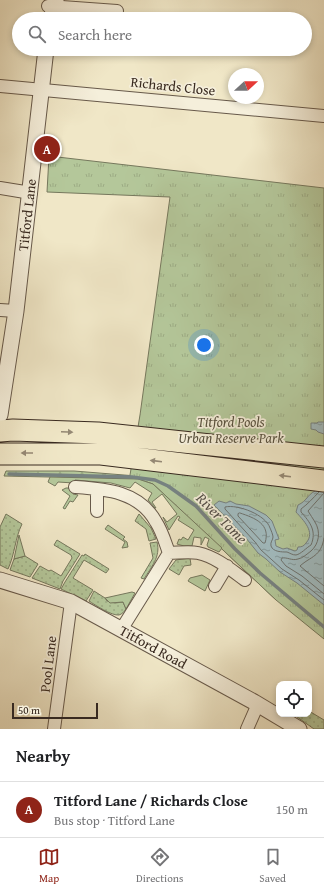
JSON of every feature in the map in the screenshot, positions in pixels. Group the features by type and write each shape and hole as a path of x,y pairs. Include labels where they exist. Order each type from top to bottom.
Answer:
{"highway":[{"path":"0,431 13,430 98,433 324,457"},
{"path":"0,454 101,454 324,481"}],"street":[{"path":"51,9 117,11"},
{"name":"Titford Lane","path":"0,415 3,380 16,311 31,193 45,56"},
{"name":"Richards Close","path":"0,86 324,116"},
{"path":"0,188 31,193"},
{"path":"0,310 16,311"},
{"path":"75,487 124,494 145,509 157,522 169,553"},
{"path":"97,489 97,511"},
{"path":"169,553 197,552 211,557 227,566 245,580"},
{"path":"121,630 169,553"},
{"path":"215,586 227,566"},
{"name":"Titford Road","path":"0,580 71,602 258,704 299,729"},
{"name":"Pool Lane","path":"54,729 71,602"},
{"path":"247,729 258,704"}],"green space":[{"name":"Titford Pools Urban Reserve Park","path":"49,156 324,188 324,639 276,600 153,484 138,479 131,479 130,475 140,415 170,197 47,192"},
{"path":"6,471 74,471 174,479 276,600 153,484 138,479 4,476"},
{"path":"50,477 138,479 153,484 222,548 219,552 208,547 207,545 209,539 205,537 201,545 201,538 194,537 192,546 177,544 179,539 181,540 183,537 188,540 194,530 178,520 180,517 178,516 169,530 163,517 167,522 177,514 162,494 152,502 155,508 148,500 152,493 135,482 130,488 111,483 75,480 74,483 58,482 55,486 48,482"},
{"path":"66,488 73,488 73,494 78,495 73,502 70,501 65,509 63,508 70,496 62,490"},
{"path":"6,514 22,524 8,569 0,565 0,527"},
{"path":"139,514 151,528 156,539 149,541 146,529 135,521"},
{"path":"108,525 125,537 123,539 127,542 128,547 122,548 125,542 105,529"},
{"path":"19,535 25,556 14,559"},
{"path":"57,540 80,554 63,581 60,589 32,578 40,566 61,576 72,558 71,555 54,545"},
{"path":"157,542 158,552 155,562 144,579 141,578 153,558 150,543"},
{"path":"85,554 109,569 106,573 84,560 73,578 93,590 86,601 61,589 82,555 84,556"},
{"path":"25,556 38,564 30,577 10,570 14,559"},
{"path":"190,558 191,565 184,566 179,575 169,569 176,560"},
{"path":"202,575 210,580 205,591 188,581 190,578"},
{"path":"94,591 107,601 115,603 123,602 126,609 121,614 116,615 99,607 89,601"},
{"path":"132,592 135,593 126,609 123,602 110,603 105,598"},
{"path":"312,713 324,720 324,729 314,729 297,717 312,717"}],"water":[{"path":"324,422 324,434 311,429 311,423"},
{"path":"324,470 324,605 297,583 280,572 258,553 246,538 214,505 219,501 226,503 230,501 236,504 249,506 266,515 272,521 279,539 275,540 276,546 295,551 298,547 305,544 310,535 307,526 296,512 298,505 315,491"}],"waterway":[{"name":"River Tame","path":"9,474 132,477 155,480 168,486 196,506 235,549 260,573 324,627"}],"place":[{"name":"Titford Lane / Richards Close","path":"47,149"}]}
